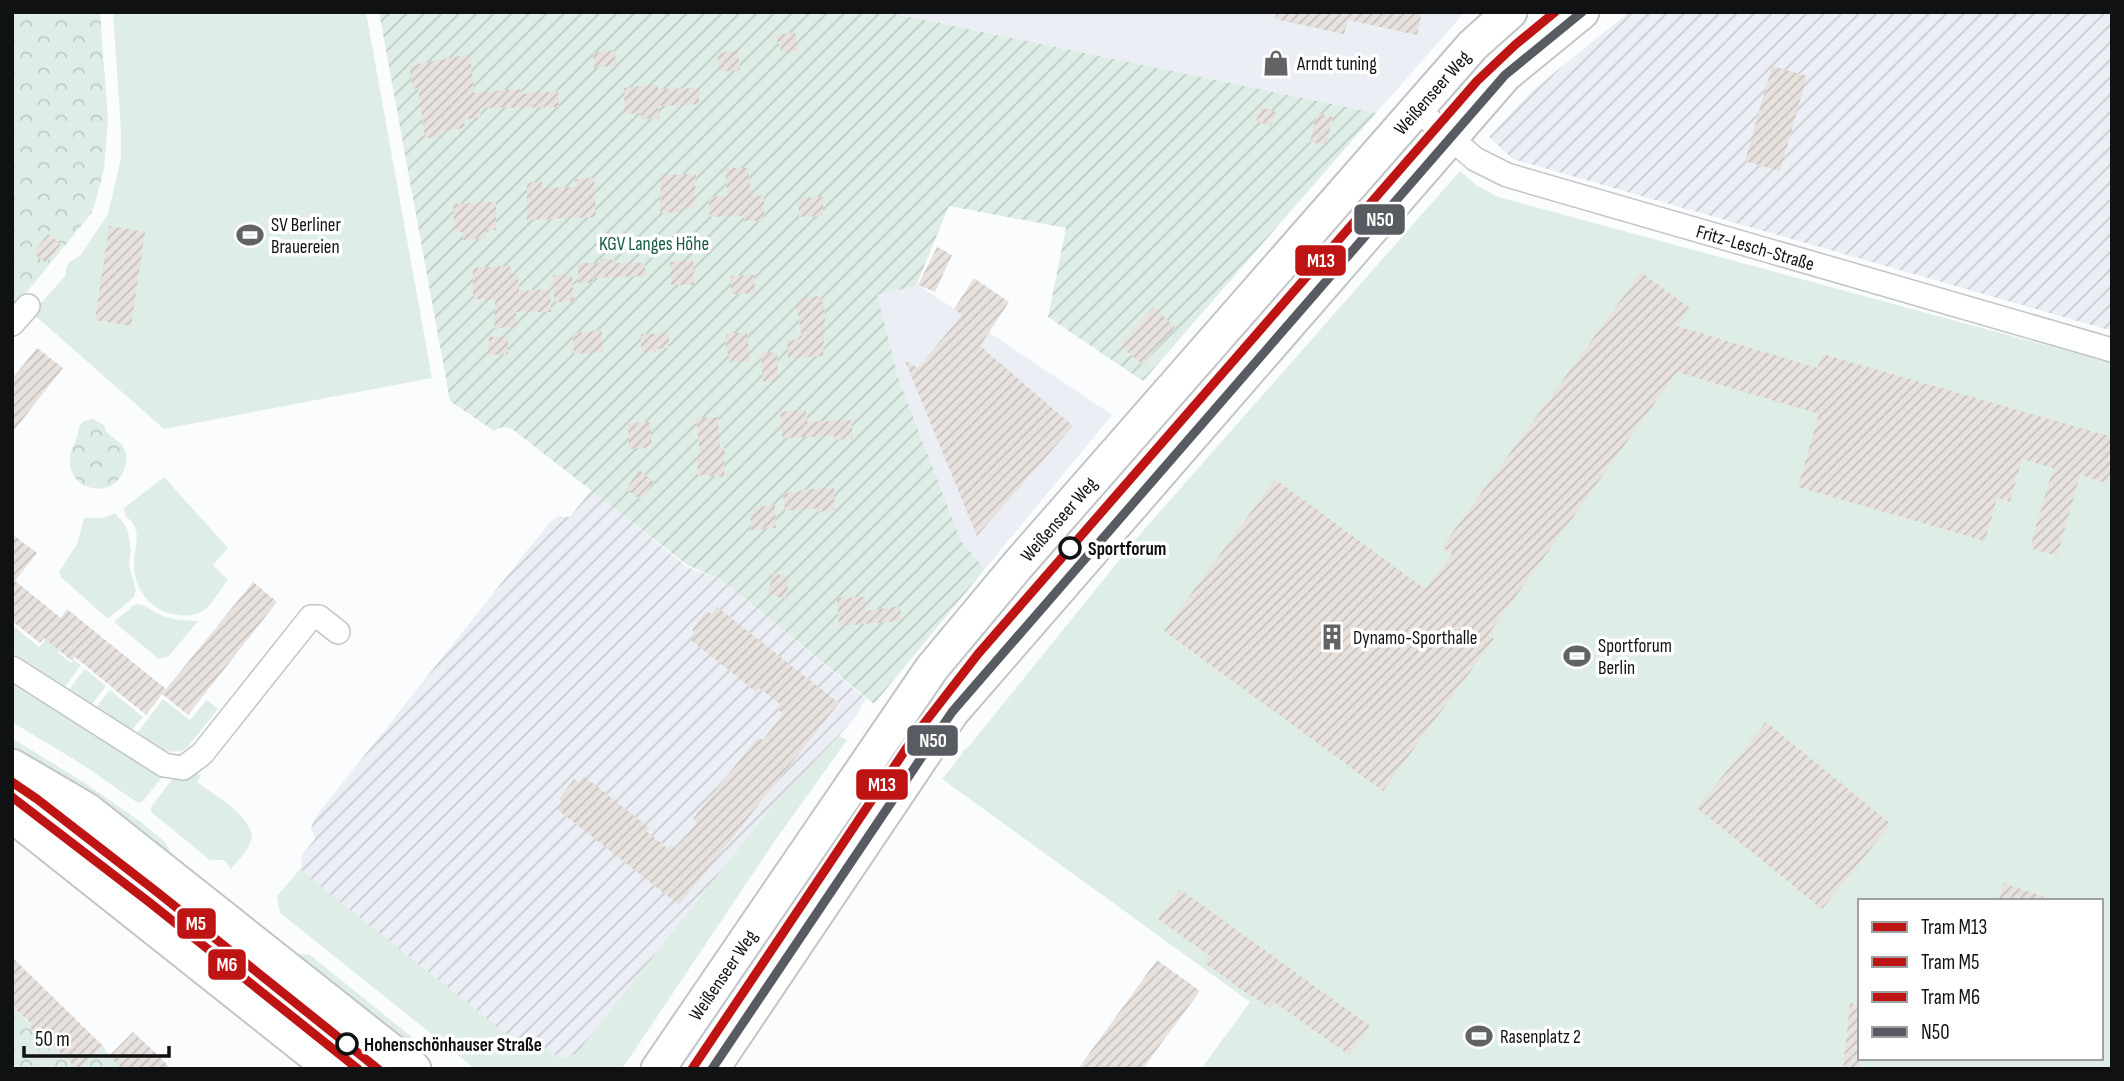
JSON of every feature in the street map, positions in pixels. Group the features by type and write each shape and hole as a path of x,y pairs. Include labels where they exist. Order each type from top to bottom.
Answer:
{"main road":[{"name":"Weißenseer Weg","path":"658,1069 932,668 1417,109 1473,46 1510,12"},
{"path":"712,1069 952,712 1504,75 1579,14"},
{"path":"1207,348 1241,377"},
{"path":"957,638 993,665"},
{"path":"12,766 87,810 414,1069"},
{"path":"12,815 332,1069"}],"street":[{"name":"Fritz-Lesch-Straße","path":"1417,109 1475,159 1507,175 2112,350"},
{"path":"12,324 28,306"},
{"path":"12,668 164,765 183,768 202,754 311,617 319,617 338,632"},
{"path":"187,955 220,914"}],"shaded area":[{"name":"Arndt tuning","path":"886,12 1465,12 1376,113"},
{"path":"1629,12 2112,12 2112,331 1513,159 1489,137 1532,91"},
{"path":"917,284 1112,415 985,569 961,541 899,380 877,295"},
{"path":"591,490 687,567 722,580 866,699 839,736 769,810 577,1054 561,1059 529,1039 517,1040 510,1037 303,873 301,868 302,855 315,839 311,827 317,815 550,522 558,516 570,517"}],"green space":[{"path":"12,12 100,12 108,120 104,169 91,214 12,310"},
{"name":"SV Berliner Brauereien","path":"113,12 366,12 432,378 164,429 32,313 66,275 69,262 80,256 108,214 121,158"},
{"name":"KGV Langes Höhe","path":"379,12 886,12 1376,113 1143,381 1048,317 1066,228 949,206 916,286 877,295 899,380 961,541 985,569 874,704 722,580 687,565 512,429 502,427 494,431 450,401"},
{"name":"Sportforum Berlin","path":"1460,171 1476,185 1498,197 2112,363 2112,1069 1201,1069 1250,1002 942,779 1142,532"},
{"path":"92,419 103,424 107,432 122,445 126,456 125,467 118,481 97,489 77,480 71,471 70,458 80,425"},
{"path":"164,477 228,548 213,565 228,580 207,608 193,615 172,614 149,602 139,587 134,570 136,531 126,517 124,508"},
{"path":"115,513 128,533 131,550 129,565 136,591 134,597 107,618 61,577 59,572 77,544 84,518 104,518"},
{"path":"138,604 167,617 198,621 169,656 159,659 115,623"},
{"path":"12,625 39,647 47,638 71,663 74,660 81,665 65,687 12,652"},
{"path":"85,669 106,686 92,704 69,689"},
{"path":"12,678 163,776 142,802 138,803 80,763 12,722"},
{"path":"110,690 143,717 132,730 96,707"},
{"path":"163,699 190,720 207,700 218,709 187,748 167,751 137,733"},
{"path":"839,736 847,740 774,842 622,1069 475,1069 280,913 277,896 301,868 510,1037 517,1040 529,1039 561,1059 577,1053 769,810"},
{"path":"12,738 141,822 166,843 169,855 99,804 12,749"},
{"path":"192,771 201,776 197,782 223,800 248,824 251,841 231,869 224,860 210,860 151,812 151,807 174,777"},
{"path":"293,955 310,955 418,1042 412,1050"},
{"path":"12,1006 30,1024 28,1027 43,1041 46,1039 77,1069 12,1069"},
{"path":"103,1046 122,1069 80,1069"}],"building":[{"path":"1276,12 1422,12 1417,35 1348,20 1344,34 1275,19"},
{"path":"795,32 798,51 782,53 775,35"},
{"path":"614,50 617,65 594,68 593,53"},
{"path":"738,50 740,70 719,72 717,53"},
{"path":"470,54 474,93 520,89 521,94 558,91 559,107 480,108 481,117 464,120 465,128 440,131 441,137 425,138 418,88 413,89 409,66"},
{"path":"1772,66 1807,76 1780,171 1745,161"},
{"path":"658,84 658,89 699,88 699,104 658,106 659,119 642,119 640,113 625,114 624,88"},
{"path":"1261,107 1276,112 1271,126 1256,121"},
{"path":"1317,113 1333,117 1326,145 1310,142"},
{"path":"725,168 748,168 751,196 764,195 764,221 744,221 744,216 710,217 709,197 727,196"},
{"path":"696,174 694,208 683,207 682,212 660,213 661,175"},
{"path":"594,178 596,217 527,220 527,183 542,182 543,188 576,187 575,179"},
{"path":"823,197 823,216 799,217 799,198"},
{"path":"496,202 496,230 486,230 486,238 463,240 462,232 454,232 453,204"},
{"path":"109,226 145,232 131,326 95,320"},
{"path":"48,234 61,244 46,263 33,253"},
{"path":"937,247 952,255 935,292 918,285"},
{"path":"601,259 615,260 616,263 645,263 645,276 593,278 593,283 578,283 578,263 601,263"},
{"path":"693,260 694,285 671,285 670,262"},
{"path":"510,266 511,273 518,274 519,291 550,289 551,312 516,312 518,327 494,328 495,300 477,299 473,296 473,268"},
{"path":"1641,272 1690,308 1677,326 1818,368 1822,354 2112,437 2112,477 2109,476 2106,483 2080,475 2057,556 2030,548 2053,468 2022,459 2010,502 1997,498 1985,541 1798,487 1819,414 1677,372 1488,635 1494,639 1383,791 1164,631 1275,479 1425,589 1452,554 1442,547"},
{"path":"553,275 572,275 574,301 554,302"},
{"path":"754,275 755,293 731,294 731,276"},
{"path":"974,278 1009,302 980,346 1073,426 977,536 905,361 918,368 962,315 954,309"},
{"path":"820,296 821,302 824,302 825,315 823,356 788,358 787,340 802,339 796,304 801,304 800,298"},
{"path":"1153,307 1175,327 1142,365 1120,345"},
{"path":"602,330 603,352 574,354 573,333"},
{"path":"747,332 750,361 730,362 725,342 726,334"},
{"path":"669,333 669,348 641,353 641,334"},
{"path":"489,337 508,337 508,354 489,355"},
{"path":"37,348 63,368 12,433 12,379"},
{"path":"777,352 778,382 763,381 761,353"},
{"path":"806,410 807,422 851,420 853,439 834,440 834,436 782,438 780,412"},
{"path":"718,417 720,448 725,448 724,477 698,475 697,455 700,455 696,418"},
{"path":"650,422 652,447 629,449 628,423"},
{"path":"639,470 654,482 641,500 626,489"},
{"path":"834,488 834,510 818,512 818,508 785,511 783,494"},
{"path":"775,505 776,528 751,530 750,514 755,513 754,507"},
{"path":"12,534 37,553 15,581 61,618 67,609 166,689 146,715 75,657 72,661 44,638 40,643 12,621"},
{"path":"773,573 790,578 785,599 768,594"},
{"path":"253,582 277,602 188,715 162,694"},
{"path":"865,597 866,611 900,606 902,621 839,626 837,598"},
{"path":"717,607 839,703 679,905 557,809 563,802 559,799 574,779 578,782 584,776 649,828 646,831 667,848 671,845 676,849 697,823 693,819 758,737 763,740 783,714 778,709 780,704 759,688 756,692 691,640 696,633 692,630 707,611 711,614"},
{"path":"1766,722 1891,824 1822,909 1697,808"},
{"path":"2004,883 2047,898 2047,899 1999,899"},
{"path":"1180,889 1370,1026 1349,1055 1274,1002 1270,1008 1242,990 1205,963 1210,956 1158,919"},
{"path":"12,957 103,1046 80,1069 46,1039 43,1041 28,1026 31,1024 12,1006"},
{"path":"1157,960 1200,991 1143,1069 1078,1069"},
{"path":"1850,1003 1858,1004 1860,1069 1843,1069"},
{"path":"133,1032 171,1069 122,1069 109,1056"}],"tram line":[{"name":"M13","path":"692,1069 916,734 978,654 1477,81 1555,12"},
{"name":"M5","path":"12,782 157,892 378,1069"},
{"name":"M6","path":"12,797 149,902 358,1069"}],"transit line":[{"name":"N50","path":"712,1069 952,712 1505,75 1582,12"}],"place":[{"name":"Arndt tuning","path":"1276,63"},
{"name":"SV Berliner Brauereien","path":"250,235"},
{"name":"Sportforum","path":"1070,548"},
{"name":"Dynamo-Sporthalle","path":"1332,637"},
{"name":"Sportforum Berlin","path":"1577,656"},
{"name":"Rasenplatz 2","path":"1479,1036"},
{"name":"Hohenschönhauser Straße","path":"347,1044"}]}
